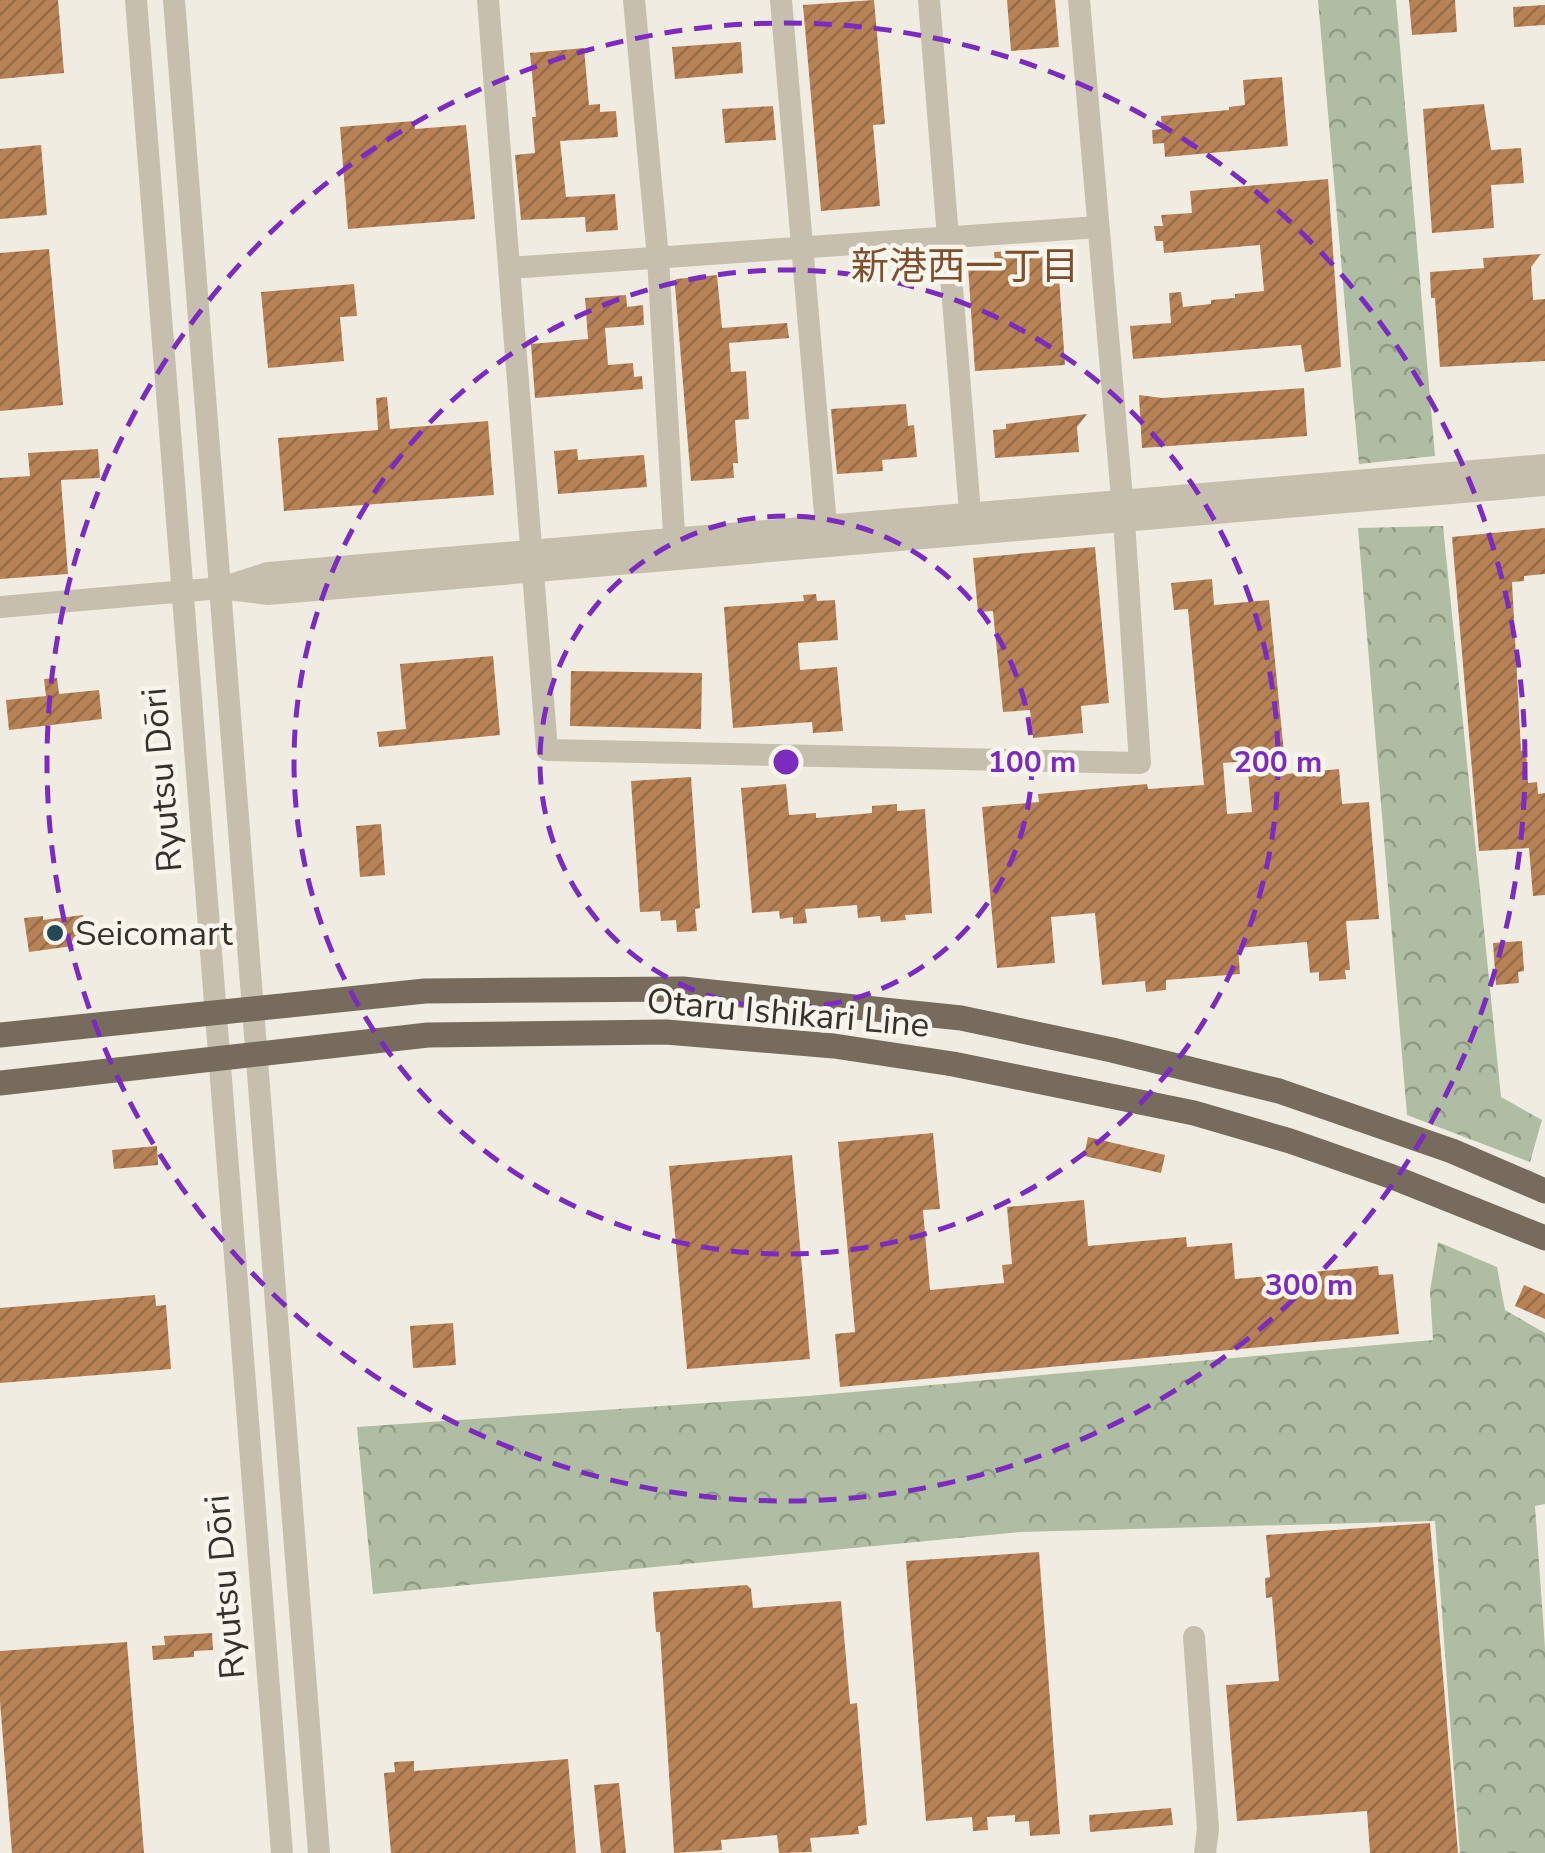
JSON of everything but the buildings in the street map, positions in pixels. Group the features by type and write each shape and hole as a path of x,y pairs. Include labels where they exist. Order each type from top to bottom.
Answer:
{"main road":[{"name":"Otaru Ishikari Line","path":"0,1034 424,991 683,989 961,1018 1112,1050 1279,1091 1452,1151 1545,1191"},
{"name":"Otaru Ishikari Line","path":"0,1083 428,1035 666,1032 834,1046 953,1064 1194,1113 1290,1140 1543,1232"}],"street":[{"name":"Ryutsu Dōri","path":"136,0 282,1853"},
{"name":"Ryutsu Dōri","path":"174,0 320,1853"},
{"path":"488,0 548,750 1140,763 1079,0"},
{"path":"634,0 658,258 675,549"},
{"path":"781,0 827,536"},
{"path":"929,0 970,524"},
{"path":"509,268 1098,227"},
{"path":"0,608 221,588 268,594 532,561 1122,511 1545,465"},
{"path":"1122,511 1545,485"},
{"path":"1194,1637 1208,1829 1205,1853"}],"green space":[{"path":"1318,0 1396,0 1435,456 1359,464"},
{"path":"1443,526 1501,1097 1542,1120 1530,1162 1407,1115 1358,528"},
{"path":"1438,1242 1497,1267 1505,1310 1545,1333 1545,1504 1535,1506 1545,1648 1545,1853 1460,1853 1435,1521 1021,1532 373,1594 357,1427 808,1396 1433,1340 1430,1291"}],"place":[{"name":"Seicomart","path":"55,933"}],"district":[{"name":"新港西一丁目","path":"965,266"}]}
